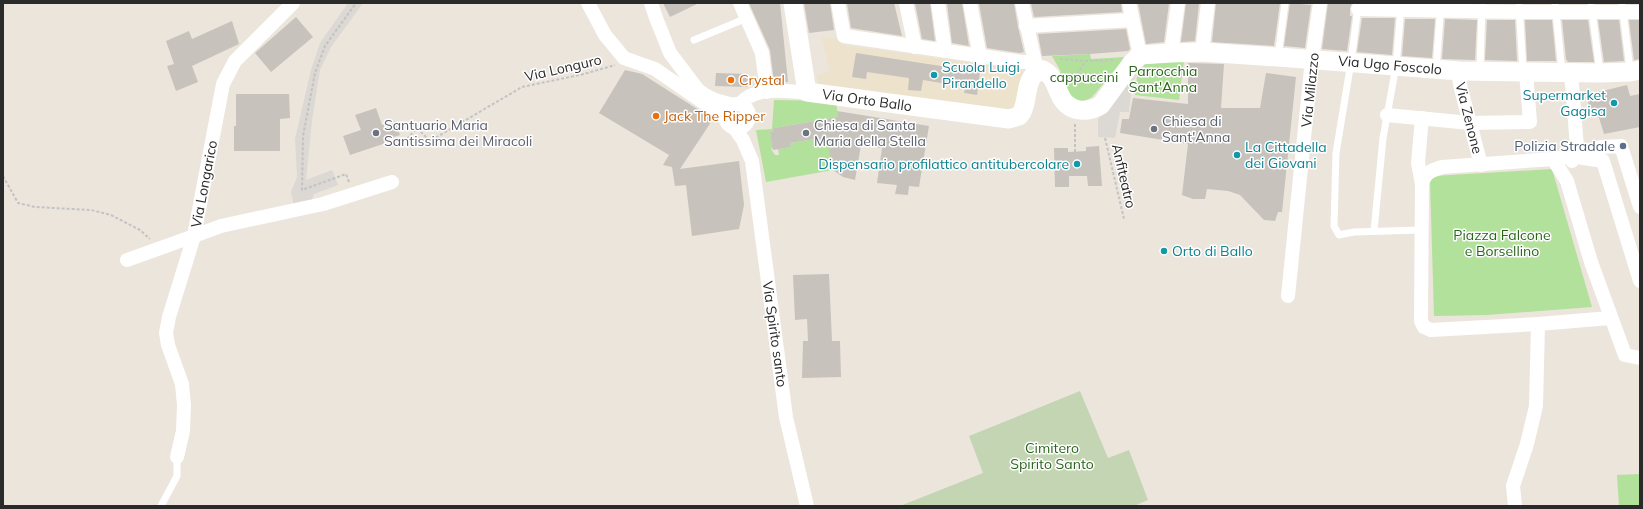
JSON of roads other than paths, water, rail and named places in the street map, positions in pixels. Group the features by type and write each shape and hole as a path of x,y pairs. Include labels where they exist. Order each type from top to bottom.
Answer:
{"street":[{"name":"Via Longarico","path":"194,236 223,84 235,61 294,3"},
{"path":"651,3 670,53 698,90 704,95 715,100 736,104 747,108 755,152 752,161"},
{"path":"740,3 762,53 771,92"},
{"path":"752,161 743,140 730,122 727,110 750,94 771,92 807,92 793,3"},
{"path":"838,3 844,36 1022,62 1036,66 1048,73 1054,80 1065,103 1075,109 1086,111 1101,105 1131,64 1140,56 1129,3"},
{"path":"906,3 915,47"},
{"path":"938,3 945,51"},
{"path":"970,3 980,56"},
{"path":"1022,3 1036,66"},
{"path":"1171,53 1178,3"},
{"path":"1202,52 1208,3"},
{"name":"Via Milazzo","path":"1288,296 1312,60 1320,3"},
{"path":"589,4 605,35 624,58 655,69 737,127 744,125 759,100 771,92"},
{"path":"1359,6 1519,8 1623,7 1640,12"},
{"path":"1026,26 1132,20"},
{"name":"Via Ugo Foscolo","path":"1140,56 1202,52 1458,71 1600,73 1635,71"},
{"name":"Via Orto Ballo","path":"807,92 1009,119 1019,116 1022,112 1030,80 1036,66"},
{"name":"Via Zenone","path":"1458,71 1481,165"},
{"path":"1387,115 1470,123 1530,122 1525,72"},
{"path":"1567,72 1577,147 1573,156 1567,181"},
{"path":"1422,118 1418,163 1422,184 1421,321 1424,327 1431,330 1610,318"},
{"path":"1422,184 1424,176 1430,171 1442,168 1602,154 1621,146 1640,207"},
{"path":"1602,154 1640,281"},
{"path":"1553,159 1567,181 1591,262 1610,318 1625,355 1640,358"},
{"name":"Via Spirito santo","path":"752,161 786,417 807,506"},
{"name":"Via Longarico","path":"194,236 221,226 324,204 392,182"},
{"path":"127,260 194,236"},
{"path":"177,457 183,431 184,404 182,384 168,345 166,333 169,316 194,236"},
{"path":"1515,506 1513,486 1536,406 1538,324"}],"lane":[{"path":"1278,57 1285,3"},
{"path":"1359,6 1336,153 1334,226 1339,235 1354,232 1421,230"},
{"path":"1374,231 1383,138 1396,66 1401,6"},
{"path":"1436,69 1441,7"},
{"path":"1480,71 1482,7"},
{"path":"1591,7 1600,73"},
{"path":"1623,7 1635,71"},
{"path":"1519,8 1525,72"},
{"path":"1556,8 1567,72"},
{"path":"694,40 747,18"},
{"path":"161,506 177,476 177,457"}],"place":[{"name":"Scuola Luigi Pirandello","path":"934,75"},
{"name":"Crystal","path":"731,80"},
{"name":"Supermarket Gagisa","path":"1614,103"},
{"name":"Jack The Ripper","path":"656,116"},
{"name":"Chiesa di Sant'Anna","path":"1154,129"},
{"name":"Santuario Maria Santissima dei Miracoli","path":"376,133"},
{"name":"Chiesa di Santa Maria della Stella","path":"806,133"},
{"name":"Polizia Stradale","path":"1623,146"},
{"name":"La Cittadella dei Giovani","path":"1237,155"},
{"name":"Dispensario profilattico antitubercolare","path":"1077,164"},
{"name":"Orto di Ballo","path":"1164,251"}],"park label":[{"name":"cappuccini","path":"1084,77"},
{"name":"Parrocchia Sant'Anna","path":"1163,80"},
{"name":"Piazza Falcone e Borsellino","path":"1502,244"},
{"name":"Cimitero Spirito Santo","path":"1052,456"}]}
